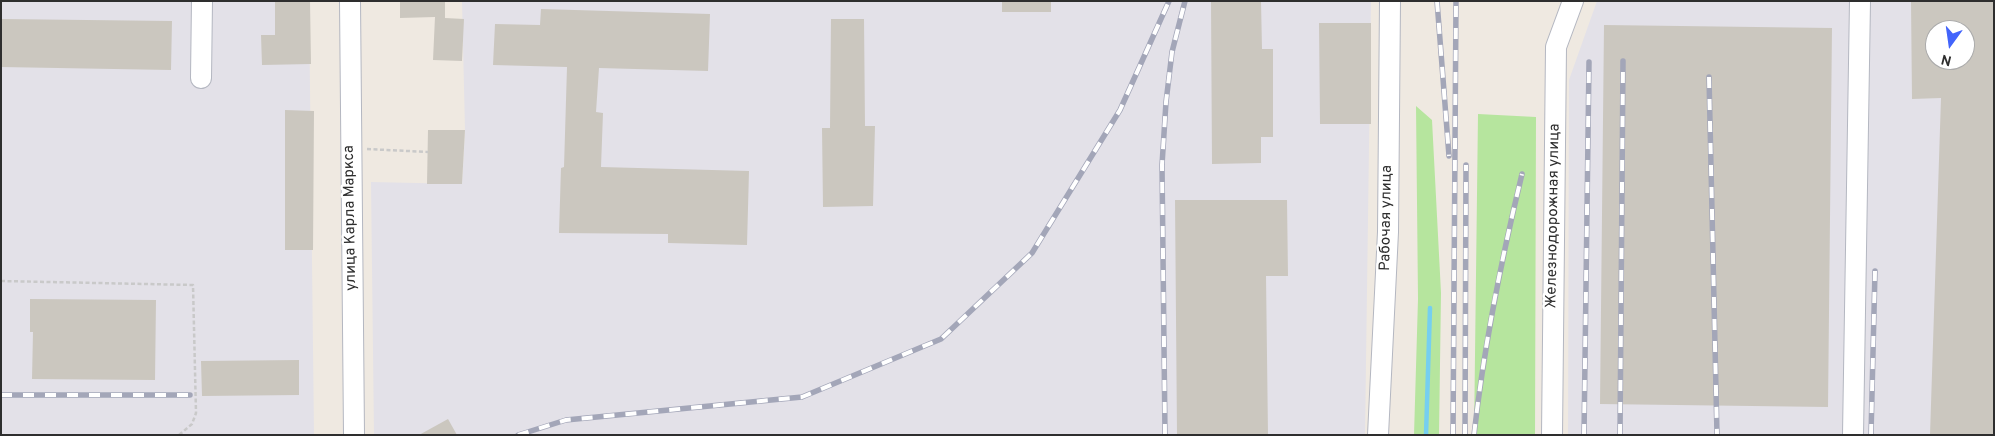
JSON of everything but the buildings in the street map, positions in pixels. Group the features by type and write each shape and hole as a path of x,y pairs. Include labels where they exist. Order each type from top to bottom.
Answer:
{"street":[{"path":"202,1 202,78"},
{"name":"улица Карла Маркса","path":"350,1 354,435"},
{"name":"Рабочая улица","path":"1378,435 1388,232 1390,1"},
{"name":"Железнодорожная улица","path":"1552,435 1556,47 1573,1"},
{"path":"1853,435 1860,1"}],"path":[{"path":"364,149 428,152"},
{"path":"1,281 193,284 196,413 192,424 180,435"}],"shaded area":[{"path":"1,1 309,1 314,435 1,435"},
{"path":"462,1 1371,1 1365,435 374,435 371,182 462,184 465,130"},
{"path":"1597,1 1994,1 1994,435 1568,435 1569,80"}],"green space":[{"path":"1416,106 1432,120 1441,293 1439,435 1414,435 1418,299"},
{"path":"1478,114 1536,117 1535,435 1474,435"}],"waterway":[{"path":"1426,435 1430,308"}],"railway":[{"path":"518,435 566,420 802,397 941,339 1032,253 1120,110 1169,1"},
{"path":"1165,435 1162,165 1166,102 1172,52 1185,1"},
{"path":"1437,1 1449,156"},
{"path":"1453,435 1456,1"},
{"path":"1620,435 1623,61"},
{"path":"1584,435 1589,62"},
{"path":"1709,77 1717,435"},
{"path":"1465,435 1466,165"},
{"path":"1474,435 1494,303 1522,174"},
{"path":"1871,435 1875,271"},
{"path":"1,395 190,395"}]}
